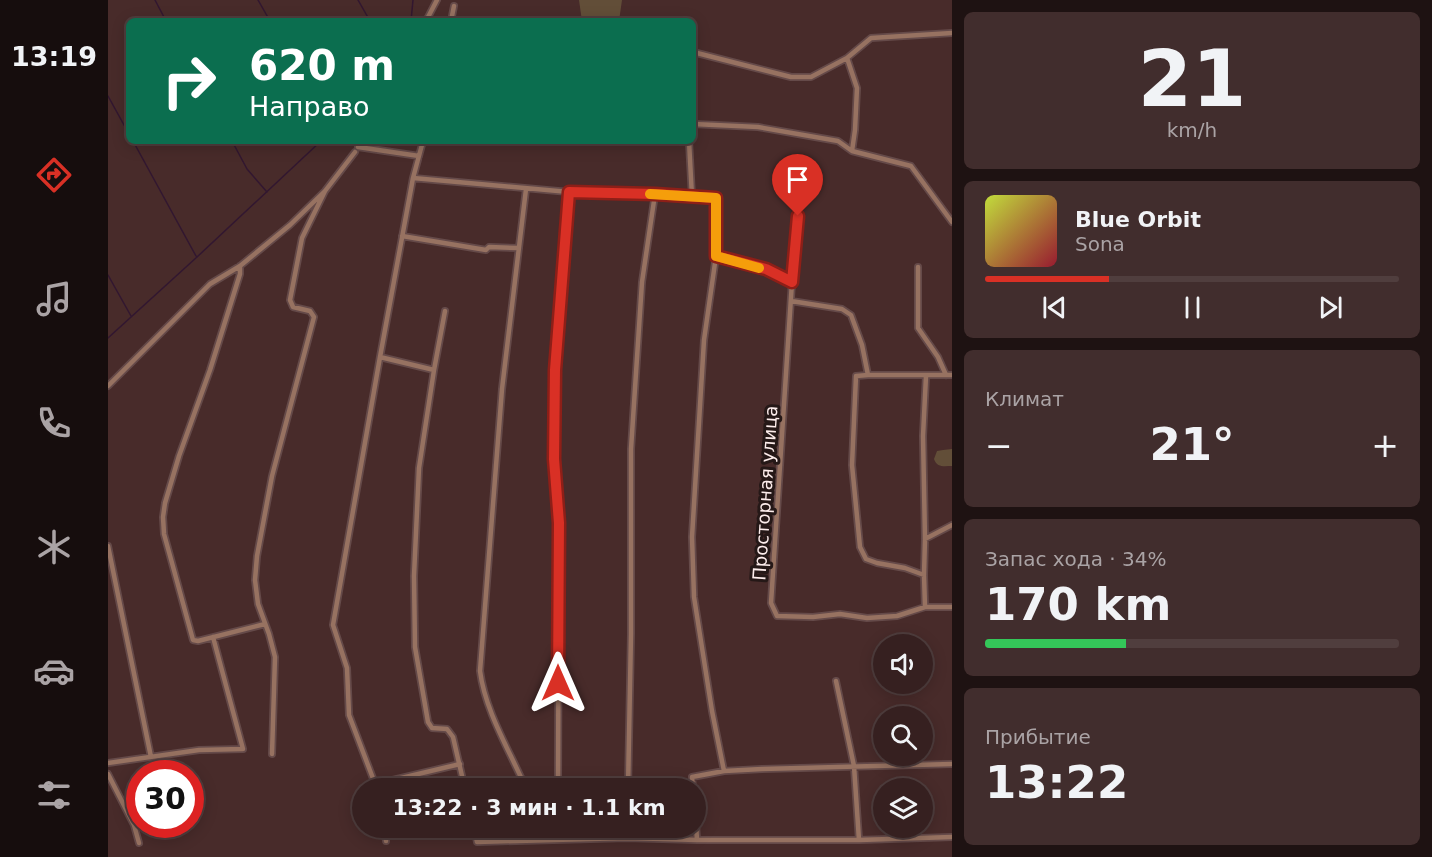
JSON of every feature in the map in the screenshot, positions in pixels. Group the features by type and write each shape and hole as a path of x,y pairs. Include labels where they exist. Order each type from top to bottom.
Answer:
{"street":[{"path":"428,18 437,0"},
{"path":"452,18 454,6"},
{"path":"696,53 791,77 812,76 847,58 871,38 952,33"},
{"path":"847,58 857,88 852,151"},
{"path":"696,124 758,127 838,141 852,151 911,166 952,222"},
{"path":"360,144 358,147 419,156"},
{"path":"373,778 349,715 347,668 333,625 402,236 422,144"},
{"path":"689,144 692,197"},
{"path":"108,386 210,284 240,266 290,225 325,191 355,152"},
{"path":"413,178 569,192 716,198 716,256 704,340 692,537 694,597 724,771"},
{"path":"521,778 482,688 480,671 502,389 526,189"},
{"path":"272,754 275,657 258,604 255,580 257,556 272,476 314,316 310,311 293,307 290,300 302,238 325,191"},
{"path":"558,778 559,523 554,459 555,370 569,192"},
{"path":"628,778 632,634 632,449 642,282 655,194"},
{"name":"Просторная улица","path":"800,194 771,603 777,616 813,617 840,614 867,618 897,616 925,607 952,607"},
{"path":"402,236 486,250 489,246 519,248"},
{"path":"716,256 766,269 792,282"},
{"path":"240,266 240,274 210,370 179,456 165,503 164,534 194,640 198,641 264,624"},
{"path":"918,267 918,328 949,375 856,376 852,465 860,547 866,560 905,568 924,575"},
{"path":"791,301 842,309 851,315 862,345 868,375"},
{"path":"446,312 434,370 419,468 414,576 416,647 428,722 432,728 447,729 450,732 463,778"},
{"path":"380,357 434,370"},
{"path":"925,607 923,436 926,376"},
{"path":"925,540 952,525"},
{"path":"108,546 152,757"},
{"path":"108,764 199,750 243,749 213,637"},
{"path":"836,681 854,766 859,840"},
{"path":"409,778 460,764"},
{"path":"692,778 724,771 952,764"},
{"path":"108,774 134,825 139,843"},
{"path":"476,838 477,842 627,838 859,840 952,837"}],"shaded area":[{"path":"579,0 622,0 619,18 582,18"},
{"path":"952,449 952,466 937,464 934,459 937,451"}],"waterway":[{"path":"155,0 164,18"},
{"path":"258,0 268,18"},
{"path":"358,0 368,18"},
{"path":"411,18 413,0"},
{"path":"108,96 126,129"},
{"path":"135,144 196,256"},
{"path":"234,144 247,169 267,192"},
{"path":"108,338 318,144"},
{"path":"108,275 131,316"}],"slow traffic":[{"path":"650,194 716,198 716,256 759,268"}],"route":[{"path":"558,683 559,523 554,459 555,370 569,192 716,198 716,256 766,269 792,282 798,216"}]}
